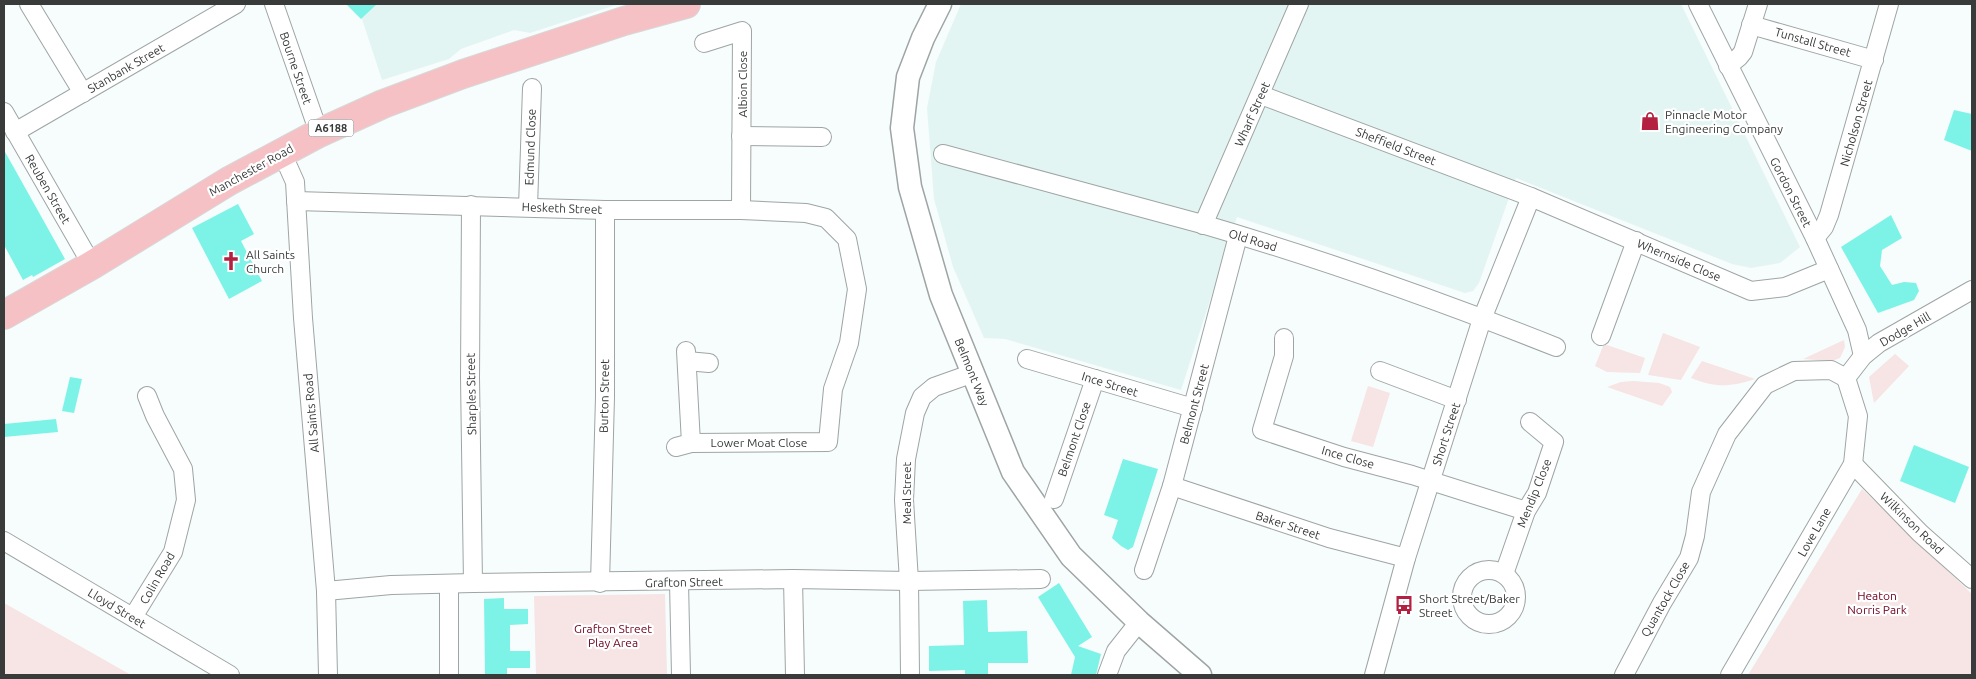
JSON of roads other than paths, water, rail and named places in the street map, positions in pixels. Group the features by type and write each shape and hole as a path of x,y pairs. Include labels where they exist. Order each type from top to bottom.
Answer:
{"main road":[{"name":"Manchester Road","path":"4,314 92,265 229,181 319,133 383,104 463,74 624,21 686,4"}],"street":[{"path":"29,4 83,93"},
{"name":"Stanbank Street","path":"15,132 236,4"},
{"name":"Bourne Street","path":"274,4 319,133"},
{"name":"Belmont Way","path":"940,4 923,38 908,76 902,128 910,187 941,295 1013,472 1071,556 1139,622 1200,675"},
{"name":"Wharf Street","path":"1203,224 1299,4"},
{"name":"Gordon Street","path":"1698,4 1815,238 1857,330 1863,356"},
{"path":"1728,66 1740,57 1758,4"},
{"name":"Nicholson Street","path":"1815,238 1824,227 1829,215 1889,4"},
{"name":"Tunstall Street","path":"1752,25 1874,60"},
{"name":"Albion Close","path":"704,43 749,29 742,136 741,210"},
{"name":"Edmund Close","path":"528,207 532,88"},
{"name":"Sheffield Street","path":"1261,94 1531,197"},
{"name":"Reuben Street","path":"4,112 92,265"},
{"path":"742,136 822,137"},
{"name":"All Saints Road","path":"282,153 293,174 296,201 326,591 328,675"},
{"name":"Old Road","path":"943,154 1203,224 1398,287 1556,347"},
{"name":"Whernside Close","path":"1531,197 1751,291 1785,287 1829,269"},
{"name":"Short Street","path":"1374,675 1406,558 1482,319 1531,197"},
{"name":"Hesketh Street","path":"296,201 605,210 741,210 806,214 826,218"},
{"name":"Sharples Street","path":"471,205 470,378 473,583"},
{"name":"Burton Street","path":"600,583 605,397 605,210"},
{"name":"Lower Moat Close","path":"709,363 687,356 683,445 834,442 833,389 849,343 857,289 847,239 826,218"},
{"name":"Belmont Street","path":"1144,570 1172,486 1238,236"},
{"path":"1600,336 1636,241"},
{"name":"Dodge Hill","path":"1846,378 1863,356 1879,343 1972,290"},
{"name":"Ince Close","path":"1284,338 1284,356 1262,430 1344,457 1526,511"},
{"name":"Ince Street","path":"1027,359 1193,408"},
{"name":"Quantock Close","path":"1624,675 1689,558 1695,536 1701,492 1727,434 1765,384 1794,372 1831,370 1846,378"},
{"path":"1380,371 1457,400"},
{"name":"Meal Street","path":"910,675 909,581 904,500 906,459 915,413 922,396 934,387 965,376"},
{"name":"Love Lane","path":"1730,675 1853,464 1858,416 1846,378"},
{"name":"Belmont Close","path":"1054,499 1095,379"},
{"name":"Colin Road","path":"134,617 174,552 186,500 183,469 155,416 147,396"},
{"name":"Mendip Close","path":"1504,574 1526,511 1537,492 1554,442 1530,422"},
{"name":"Wilkinson Road","path":"1853,464 1920,532 1972,579"},
{"name":"Baker Street","path":"1172,486 1329,538 1406,558"},
{"name":"Lloyd Street","path":"4,541 230,675"},
{"path":"793,579 795,675"},
{"name":"Grafton Street","path":"326,591 391,585 473,583 600,583 793,579 909,581 1041,579"},
{"path":"679,582 681,675"},
{"path":"449,584 449,675"},
{"path":"1107,675 1116,651 1139,622"}],"place":[{"name":"Pinnacle Motor Engineering Company","path":"1650,121"},
{"name":"All Saints Church","path":"231,261"},
{"name":"Short Street/Baker Street","path":"1404,605"}],"park label":[{"name":"Heaton Norris Park","path":"1877,602"},
{"name":"Grafton Street Play Area","path":"613,635"}]}
